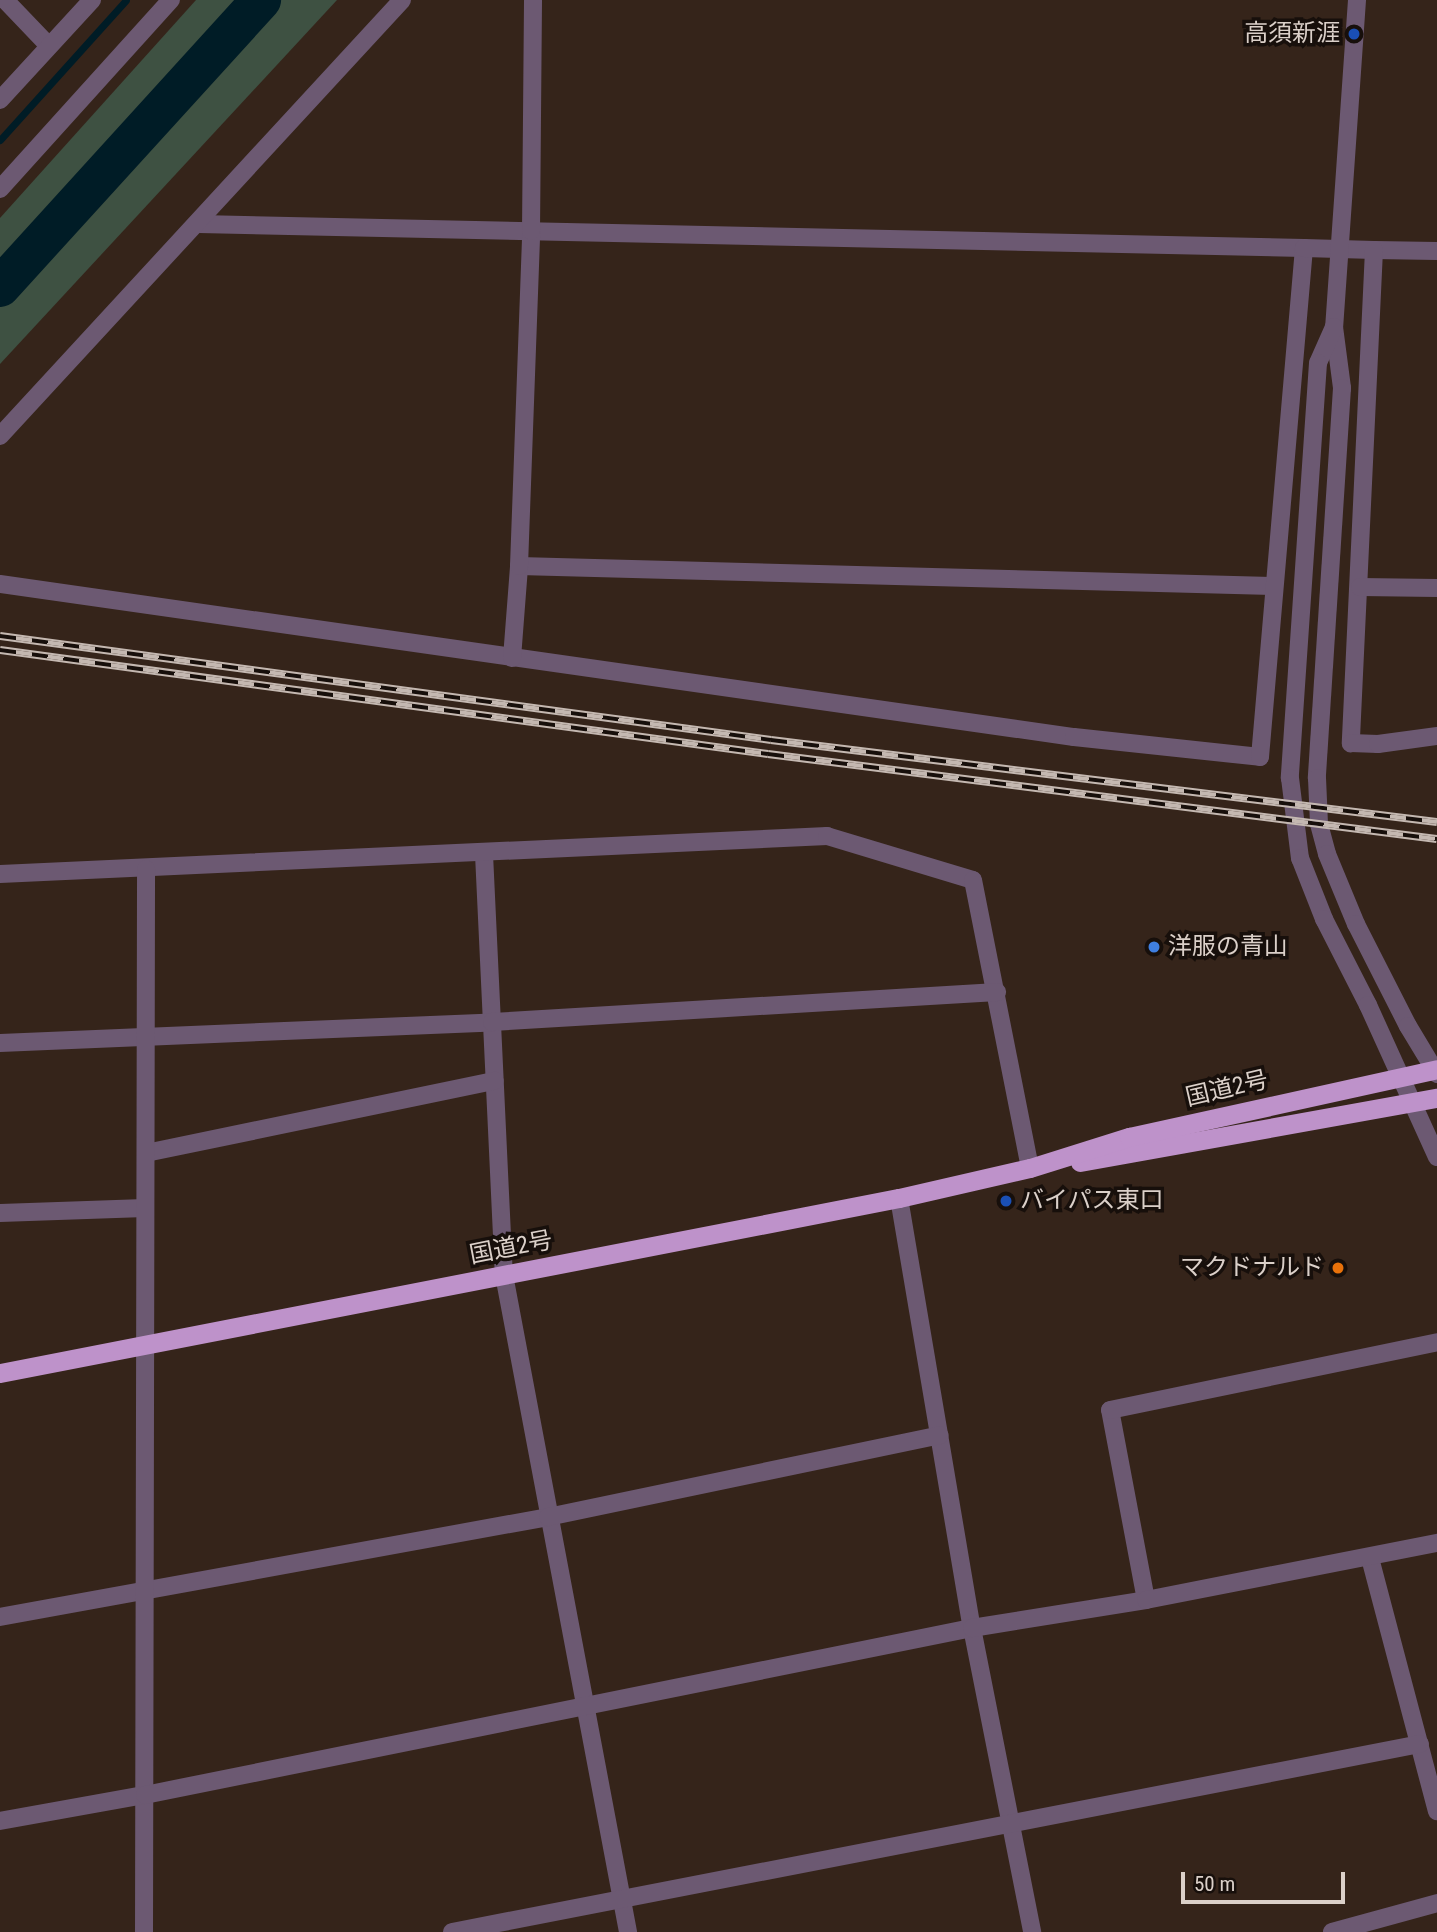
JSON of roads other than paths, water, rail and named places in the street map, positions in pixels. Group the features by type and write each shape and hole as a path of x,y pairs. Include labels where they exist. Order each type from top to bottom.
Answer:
{"highway":[{"name":"国道2号","path":"0,1373 899,1198 1030,1168 1129,1137 1436,1071"},
{"name":"国道2号","path":"1030,1168 1114,1158 1437,1098"}],"street":[{"path":"5,0 48,45"},
{"path":"0,100 92,0"},
{"path":"0,189 171,0"},
{"path":"0,436 199,224 402,0"},
{"path":"512,658 519,566 531,231 533,0"},
{"path":"1357,0 1334,327 1342,388 1317,778 1319,824 1327,854 1356,925 1408,1027 1436,1071"},
{"path":"199,224 1437,251"},
{"path":"0,584 1074,737 1260,757 1304,248"},
{"path":"1374,250 1360,587 1350,743 1378,744 1437,736"},
{"path":"1334,327 1318,363 1290,778 1300,858 1324,919 1437,1157"},
{"path":"519,566 1273,586"},
{"path":"1360,587 1437,588"},
{"path":"0,874 484,854 827,836 973,880 998,992 1030,1168"},
{"path":"484,854 504,1275 628,1932"},
{"path":"144,1932 146,869"},
{"path":"0,1043 492,1022 998,992"},
{"path":"146,1153 495,1081"},
{"path":"899,1198 972,1628 1008,1823 1032,1932"},
{"path":"0,1213 145,1208"},
{"path":"1146,1600 1110,1410 1437,1342"},
{"path":"0,1617 548,1517 939,1435"},
{"path":"0,1821 145,1795 972,1628 1146,1600 1437,1543"},
{"path":"1370,1558 1437,1811"},
{"path":"452,1932 1420,1745"},
{"path":"1332,1932 1437,1903"}],"waterway":[{"path":"0,140 126,0"},
{"path":"0,287 261,0"}],"railway":[{"path":"0,636 771,740 1437,822"},
{"path":"0,650 768,754 1437,839"}],"place":[{"name":"高須新涯","path":"1354,34"},
{"name":"洋服の青山","path":"1154,947"},
{"name":"バイパス東口","path":"1006,1201"},
{"name":"マクドナルド","path":"1338,1268"}]}
